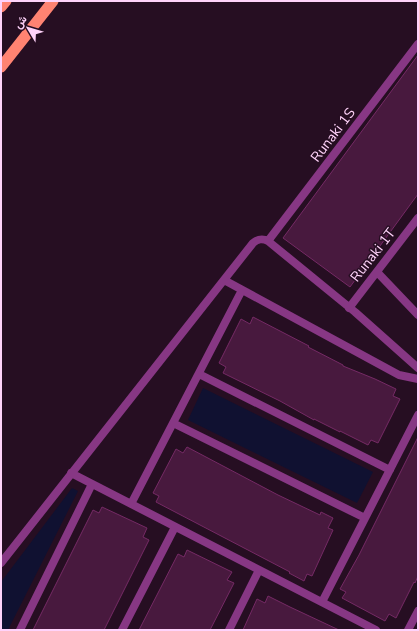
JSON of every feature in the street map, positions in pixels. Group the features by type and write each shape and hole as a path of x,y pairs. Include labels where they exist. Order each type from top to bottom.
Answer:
{"highway":[{"path":"1,7 6,1"},
{"path":"1,67 53,1"}],"street":[{"name":"Runaki 1S","path":"268,241 418,44"},
{"name":"Runaki 1T","path":"349,308 418,218"},
{"path":"1,564 253,243 260,239 268,241 349,308 418,368"},
{"path":"377,272 418,315"},
{"path":"224,280 399,375 418,379"},
{"path":"131,504 242,290"},
{"path":"199,374 390,470"},
{"path":"322,602 418,415"},
{"path":"173,423 365,518"},
{"path":"71,473 376,630"},
{"path":"20,630 92,484"},
{"path":"122,630 175,527"},
{"path":"229,630 259,570"},
{"path":"408,630 418,611"}],"shaded area":[{"path":"203,388 373,472 357,503 188,420"},
{"path":"72,488 78,491 8,630 1,630 1,582"}],"building":[{"path":"418,55 418,194 350,287 283,238"},
{"path":"253,317 309,346 308,347 343,366 396,389 393,396 400,399 378,443 371,440 368,445 314,420 280,401 223,373 226,367 219,363 241,319 250,324"},
{"path":"418,437 418,576 396,618 389,614 385,621 342,598 346,592 340,589 359,555"},
{"path":"187,447 278,495 320,515 321,512 333,518 328,528 333,530 312,576 307,574 304,581 289,573 290,572 156,502 159,496 153,493 176,449 183,453"},
{"path":"102,507 147,528 143,537 149,540 104,630 33,630 93,510 99,513"},
{"path":"187,550 232,572 227,580 234,583 210,630 139,630 178,554 184,557"},
{"path":"268,596 339,630 243,630 257,599 265,603"}]}
